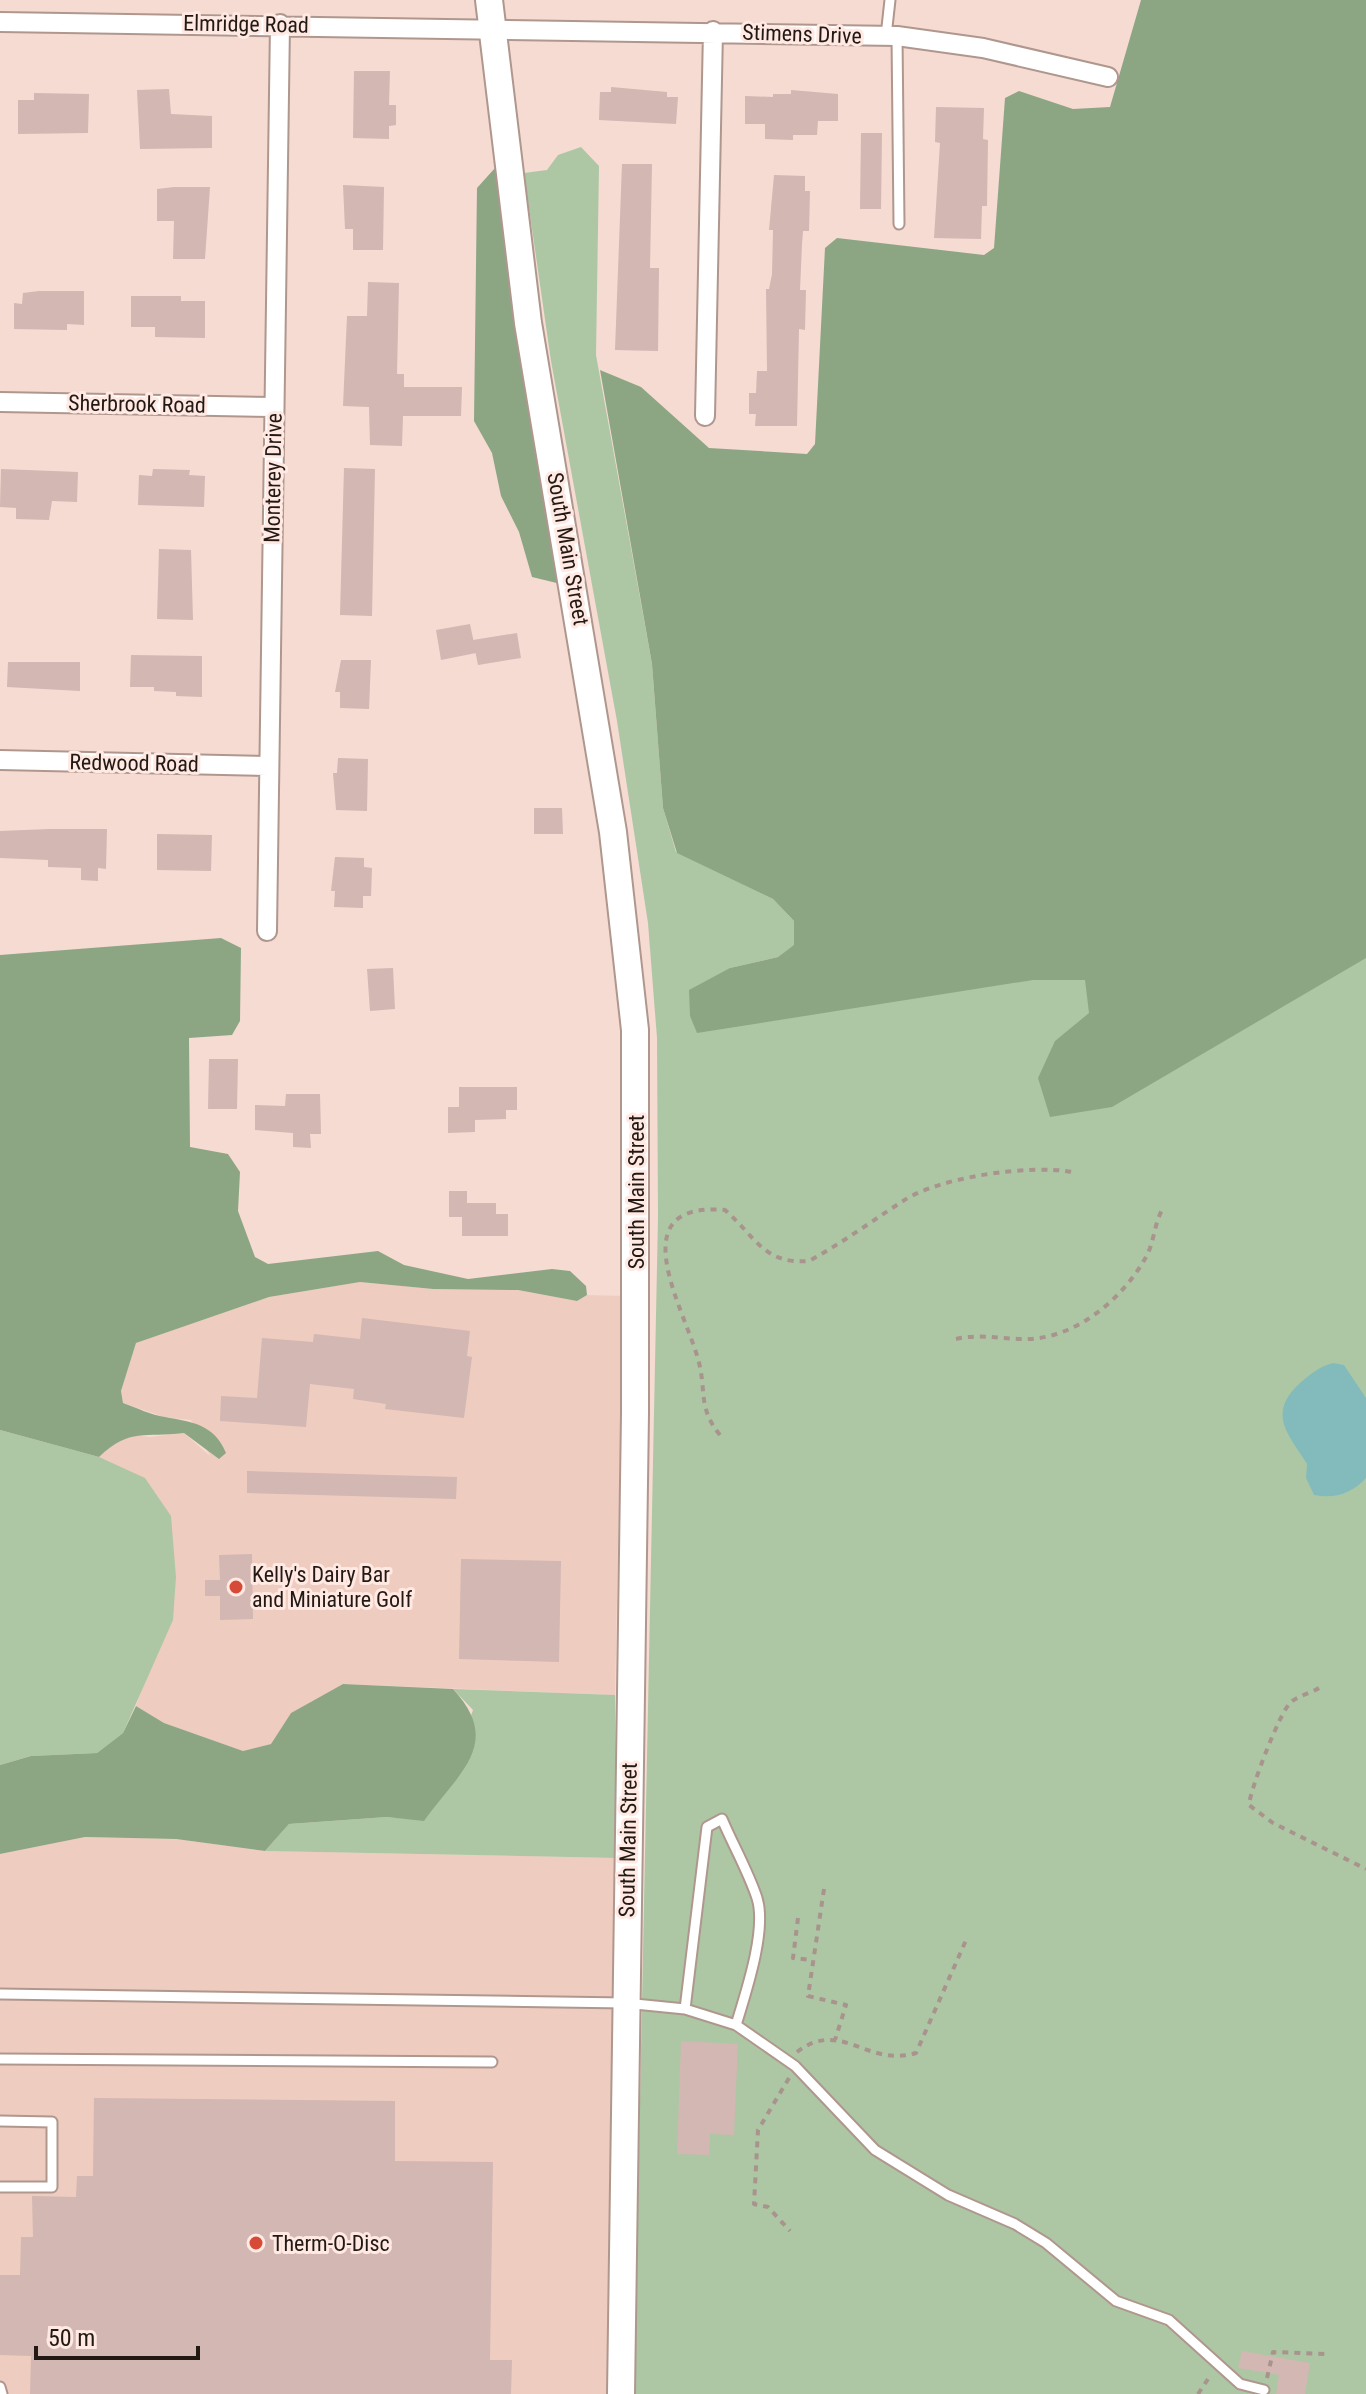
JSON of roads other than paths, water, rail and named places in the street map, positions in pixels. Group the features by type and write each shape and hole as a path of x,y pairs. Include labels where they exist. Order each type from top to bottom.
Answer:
{"street":[{"name":"South Main Street","path":"489,0 528,323 613,832 635,1030 636,1307 621,2394"},
{"name":"Elmridge Road","path":"0,22 492,28"},
{"name":"Monterey Drive","path":"267,931 280,24"},
{"name":"Stimens Drive","path":"492,28 891,36 983,48 1108,77"},
{"path":"705,416 713,31"},
{"name":"Sherbrook Road","path":"0,402 274,407"},
{"name":"Redwood Road","path":"0,760 268,766"}],"lane":[{"path":"890,0 899,224"},
{"path":"685,2009 707,1827 722,1819 758,1900 759,1911 748,1988 736,2025"},
{"path":"0,1994 625,2003 685,2009 736,2025 795,2066 875,2150 948,2195 1015,2224 1046,2243 1116,2301 1169,2320 1240,2384 1265,2388"},
{"path":"0,2059 492,2062"},
{"path":"0,2121 52,2122 52,2187 0,2187"},
{"path":"0,2387 2,2394"}],"water":[{"path":"1333,1363 1344,1365 1366,1398 1366,1478 1354,1488 1336,1496 1322,1496 1314,1495 1306,1478 1307,1464 1288,1434 1283,1415 1284,1405 1300,1383"}],"place":[{"name":"Kelly's Dairy Bar and Miniature Golf","path":"236,1587"},
{"name":"Therm-O-Disc","path":"256,2243"}]}
